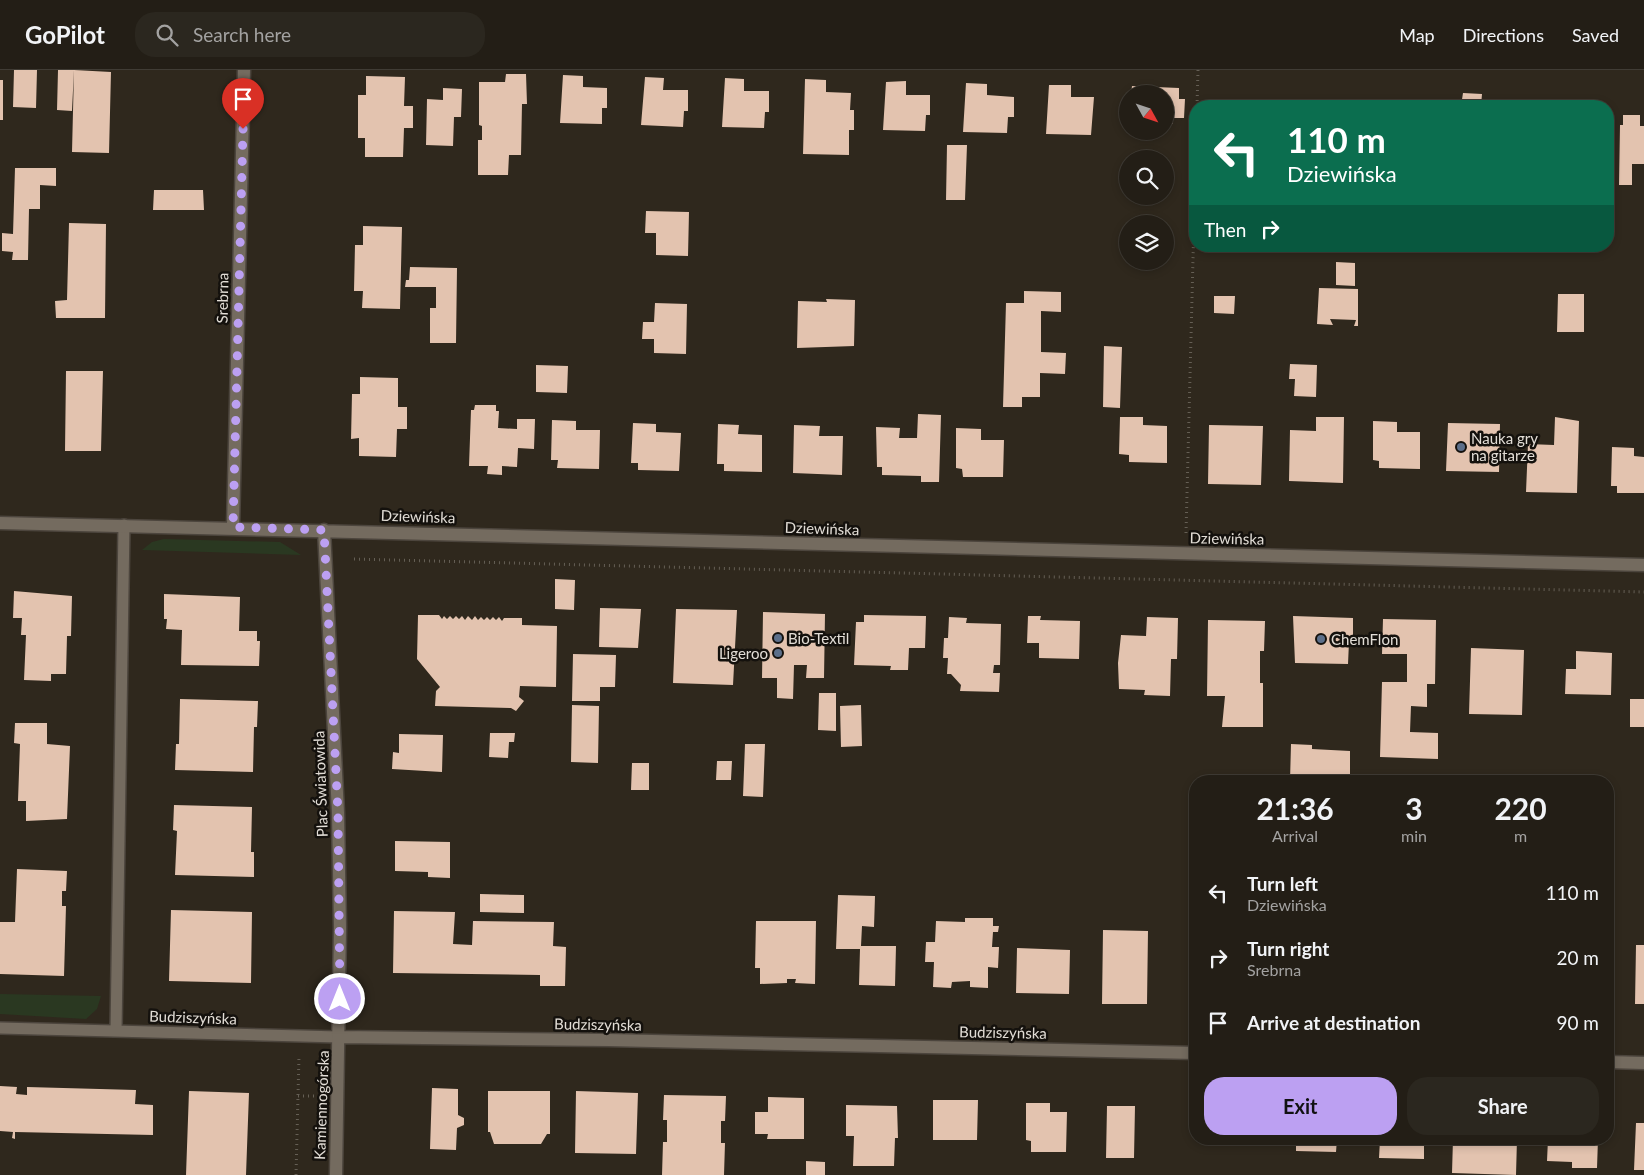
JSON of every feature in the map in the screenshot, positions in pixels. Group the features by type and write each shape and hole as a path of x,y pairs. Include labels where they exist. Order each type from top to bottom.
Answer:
{"street":[{"name":"Srebrna","path":"233,527 244,70"},
{"name":"Dziewińska","path":"0,522 1644,565"},
{"name":"Plac Światowida","path":"324,530 338,813 339,1037"},
{"name":"Budziszyńska","path":"339,1037 608,1040 1189,1053"},
{"name":"Kamiennogórska","path":"336,1175 339,1037"},
{"path":"1614,1062 1644,1063"}],"lane":[{"path":"116,1031 124,525"},
{"name":"Budziszyńska","path":"0,1028 339,1037"}],"path":[{"path":"1197,100 1198,70"},
{"path":"1186,553 1193,252"},
{"path":"354,559 1644,592"},
{"path":"296,1175 298,1036"},
{"path":"298,1096 323,1097"}],"green space":[{"path":"164,539 280,542 301,555 142,550 152,542"},
{"path":"0,994 101,996 97,1009 86,1019 0,1014"}],"building":[{"path":"14,70 37,70 36,108 13,107"},
{"path":"58,70 74,70 72,111 57,110"},
{"path":"74,70 111,72 109,153 72,152"},
{"path":"506,74 526,74 527,104 522,104 521,155 509,155 508,175 478,175 478,140 482,140 482,126 479,125 479,82 505,82"},
{"path":"563,75 583,76 583,87 607,88 607,108 602,108 602,124 560,123"},
{"path":"366,76 405,77 404,106 413,106 413,128 404,128 403,157 365,157 365,138 358,138 358,95 366,95"},
{"path":"645,77 664,78 663,90 688,90 688,111 684,111 683,127 641,125"},
{"path":"725,78 744,79 744,91 769,91 769,112 765,112 764,128 722,127"},
{"path":"805,79 826,80 826,92 851,93 850,110 854,110 854,130 849,130 849,155 803,154"},
{"path":"0,80 3,80 3,120 0,120"},
{"path":"906,81 906,95 930,95 930,115 926,115 925,131 883,130 886,82"},
{"path":"966,83 987,84 987,95 1014,97 1014,117 1008,117 1007,133 963,132"},
{"path":"1049,85 1071,85 1071,97 1094,97 1091,135 1046,134"},
{"path":"443,88 462,89 461,117 454,117 453,146 426,145 427,99 443,100"},
{"path":"1174,88 1179,88 1179,99 1185,99 1184,118 1174,118"},
{"path":"1463,93 1482,94 1482,100 1462,100"},
{"path":"1623,115 1640,115 1640,126 1644,126 1644,164 1632,164 1632,185 1619,185 1620,125 1623,125"},
{"path":"947,145 967,145 965,200 946,200"},
{"path":"15,168 56,168 56,186 40,185 40,209 29,209 28,260 12,260 13,252 2,251 2,233 13,234"},
{"path":"154,190 203,190 204,210 153,210"},
{"path":"646,211 689,212 688,256 656,255 656,233 645,233"},
{"path":"69,223 106,224 105,318 56,318 55,301 67,300"},
{"path":"363,226 402,227 400,309 362,308 363,291 354,291 355,245 363,245"},
{"path":"1336,262 1355,263 1355,286 1336,285"},
{"path":"410,267 457,268 456,343 430,343 430,308 436,308 436,287 405,287 406,280 409,280"},
{"path":"1319,288 1358,289 1358,326 1354,326 1356,320 1330,319 1333,325 1317,324"},
{"path":"1024,291 1061,292 1061,312 1041,311 1041,352 1066,353 1065,374 1040,373 1040,397 1022,397 1022,407 1003,407 1006,303 1024,303"},
{"path":"1558,294 1584,294 1584,332 1557,332"},
{"path":"1214,296 1235,296 1234,314 1214,313"},
{"path":"826,299 855,300 854,346 797,348 798,301 827,302"},
{"path":"655,303 687,304 686,354 654,353 654,339 642,339 643,322 654,322"},
{"path":"1104,346 1122,347 1120,408 1103,407"},
{"path":"1290,364 1317,365 1316,397 1294,396 1295,379 1289,379"},
{"path":"536,365 568,366 567,393 536,392"},
{"path":"66,371 103,371 101,451 65,451"},
{"path":"360,377 398,378 398,407 407,407 407,429 397,429 396,457 359,456 359,438 351,439 352,394 360,394"},
{"path":"475,405 496,405 496,411 499,411 498,428 517,429 517,419 535,419 534,449 518,448 517,467 502,466 502,475 487,474 488,466 469,466 471,410 474,410"},
{"path":"918,414 941,415 939,482 921,482 921,476 882,475 882,467 877,467 876,427 900,428 899,438 917,438"},
{"path":"1120,417 1143,417 1143,425 1167,426 1167,463 1129,462 1129,455 1119,454"},
{"path":"1316,417 1344,417 1343,483 1289,481 1290,430 1316,431"},
{"path":"1555,417 1579,421 1577,493 1526,492 1528,444 1554,445"},
{"path":"552,420 576,421 576,430 600,430 599,469 557,468 558,460 551,460"},
{"path":"1373,421 1397,422 1397,432 1420,432 1420,469 1379,468 1379,461 1373,460"},
{"path":"633,423 656,424 656,432 681,433 679,471 638,470 638,463 631,463"},
{"path":"1448,423 1500,424 1499,472 1446,471"},
{"path":"718,424 739,425 738,434 762,435 762,472 724,471 724,464 717,464"},
{"path":"794,425 820,426 819,436 843,436 842,475 793,473"},
{"path":"1209,425 1263,426 1261,485 1208,484"},
{"path":"956,428 981,429 981,440 1004,440 1003,477 963,477 962,469 956,468"},
{"path":"1612,447 1634,448 1634,456 1644,457 1644,493 1617,493 1617,486 1611,486"},
{"path":"555,579 575,580 574,610 555,609"},
{"path":"14,591 72,596 71,636 67,636 66,674 51,674 51,681 24,680 26,635 21,635 22,618 13,618"},
{"path":"164,594 240,597 239,631 257,631 257,641 260,641 259,666 181,665 182,630 166,629 167,619 164,619"},
{"path":"600,608 641,609 638,648 599,647"},
{"path":"676,609 737,610 733,685 673,683"},
{"path":"763,612 825,614 824,678 806,678 807,665 794,665 793,699 777,698 777,678 762,678"},
{"path":"418,615 439,615 442,619 444,616 447,619 450,616 453,619 456,616 459,619 462,616 465,620 468,616 472,620 475,616 478,620 481,617 484,620 487,617 490,620 493,617 496,620 499,617 502,621 504,618 522,618 522,625 557,626 556,687 520,686 519,697 524,701 516,711 511,708 435,706 436,691 440,687 417,659"},
{"path":"864,615 926,616 925,648 909,648 908,670 890,670 891,666 854,665 856,622 864,622"},
{"path":"1028,616 1041,616 1040,620 1080,621 1079,659 1039,658 1039,643 1027,643"},
{"path":"1293,616 1353,618 1353,642 1349,642 1348,664 1295,663"},
{"path":"949,617 967,618 966,623 1001,624 1000,665 994,665 993,673 1000,673 999,692 960,691 961,685 951,674 947,674 948,658 943,658 944,638 948,638"},
{"path":"1147,617 1178,618 1177,659 1171,659 1170,696 1144,695 1145,690 1119,689 1118,663 1121,635 1146,636"},
{"path":"1383,619 1436,620 1435,684 1427,684 1427,707 1411,706 1410,732 1438,733 1438,759 1380,757 1382,682 1407,682 1407,654 1382,654"},
{"path":"1208,620 1265,621 1264,651 1260,651 1260,683 1263,683 1263,727 1222,727 1225,696 1207,696"},
{"path":"1471,648 1524,650 1522,715 1469,714"},
{"path":"1576,651 1612,653 1611,695 1565,694 1566,669 1576,669"},
{"path":"573,654 616,655 615,687 600,687 600,701 572,701"},
{"path":"819,693 836,693 836,731 818,730"},
{"path":"180,699 258,701 257,727 254,727 253,772 175,770 176,744 179,744"},
{"path":"1630,699 1644,699 1644,727 1630,727"},
{"path":"572,705 599,706 598,763 571,762"},
{"path":"861,705 862,746 841,747 840,706"},
{"path":"15,723 47,723 47,744 70,746 67,819 26,821 26,801 18,801 20,744 14,743"},
{"path":"490,733 515,733 514,742 509,742 508,758 489,757"},
{"path":"399,734 443,735 442,772 392,769 393,752 399,753"},
{"path":"745,744 765,744 763,797 743,796"},
{"path":"1291,744 1312,745 1312,749 1350,751 1350,775 1290,775"},
{"path":"717,761 732,761 731,780 716,780"},
{"path":"632,763 649,763 649,790 631,790"},
{"path":"174,805 252,807 251,852 254,852 254,877 175,875 177,831 173,830"},
{"path":"395,841 450,842 450,878 428,877 428,872 395,871"},
{"path":"17,869 67,871 66,891 62,891 62,906 66,906 64,976 0,974 0,922 15,922"},
{"path":"480,894 524,895 524,913 480,912"},
{"path":"838,895 875,896 874,927 862,926 861,946 896,946 895,986 859,985 860,949 836,949"},
{"path":"171,910 252,912 251,983 169,981"},
{"path":"394,911 455,912 453,944 472,945 473,921 554,922 553,946 566,947 565,986 540,986 540,975 393,973"},
{"path":"965,918 993,918 993,926 999,926 998,932 993,932 992,947 999,947 998,968 988,967 988,988 970,987 970,981 952,982 951,988 933,987 934,962 925,962 926,942 935,942 936,921 965,922"},
{"path":"756,921 816,921 815,984 795,983 796,979 787,979 787,983 760,984 760,968 755,968"},
{"path":"1103,930 1148,931 1147,1004 1102,1004"},
{"path":"1636,945 1644,945 1644,1004 1635,1004"},
{"path":"1017,948 1070,950 1069,994 1016,993"},
{"path":"0,1086 17,1087 16,1094 27,1095 27,1087 136,1090 135,1104 153,1105 153,1135 15,1132 15,1139 12,1138 13,1132 0,1131"},
{"path":"432,1088 458,1089 458,1115 464,1118 464,1125 457,1128 456,1150 430,1149"},
{"path":"189,1091 249,1093 246,1175 186,1175"},
{"path":"488,1091 550,1091 550,1134 547,1134 541,1144 494,1144 490,1132 488,1132"},
{"path":"576,1091 638,1093 636,1154 575,1153"},
{"path":"664,1095 726,1096 725,1121 721,1121 721,1143 725,1143 724,1175 662,1175 663,1142 667,1142 667,1120 663,1120"},
{"path":"768,1097 804,1098 804,1139 767,1139 768,1134 755,1134 755,1112 768,1112"},
{"path":"933,1100 978,1100 977,1140 933,1140"},
{"path":"1026,1103 1050,1103 1050,1112 1067,1112 1066,1152 1031,1152 1031,1141 1026,1140"},
{"path":"846,1105 897,1106 898,1138 895,1138 894,1166 853,1166 854,1136 846,1136"},
{"path":"1107,1106 1135,1106 1134,1158 1106,1158"},
{"path":"1636,1123 1644,1123 1644,1170 1634,1170"},
{"path":"1296,1145 1337,1145 1336,1152 1296,1151"},
{"path":"1380,1145 1424,1145 1424,1159 1379,1158"},
{"path":"1453,1145 1517,1145 1516,1175 1452,1173"},
{"path":"1548,1145 1598,1145 1597,1168 1572,1168 1572,1162 1547,1161"},
{"path":"806,1161 825,1162 825,1175 806,1175"}],"place":[{"name":"Nauka gry na gitarze","path":"1461,447"},
{"name":"Bio-Textil","path":"778,638"},
{"name":"ChemFlon","path":"1321,639"},
{"name":"Ligeroo","path":"778,653"}],"route":[{"path":"243,129 233,527 324,530 338,813 340,999"}]}
